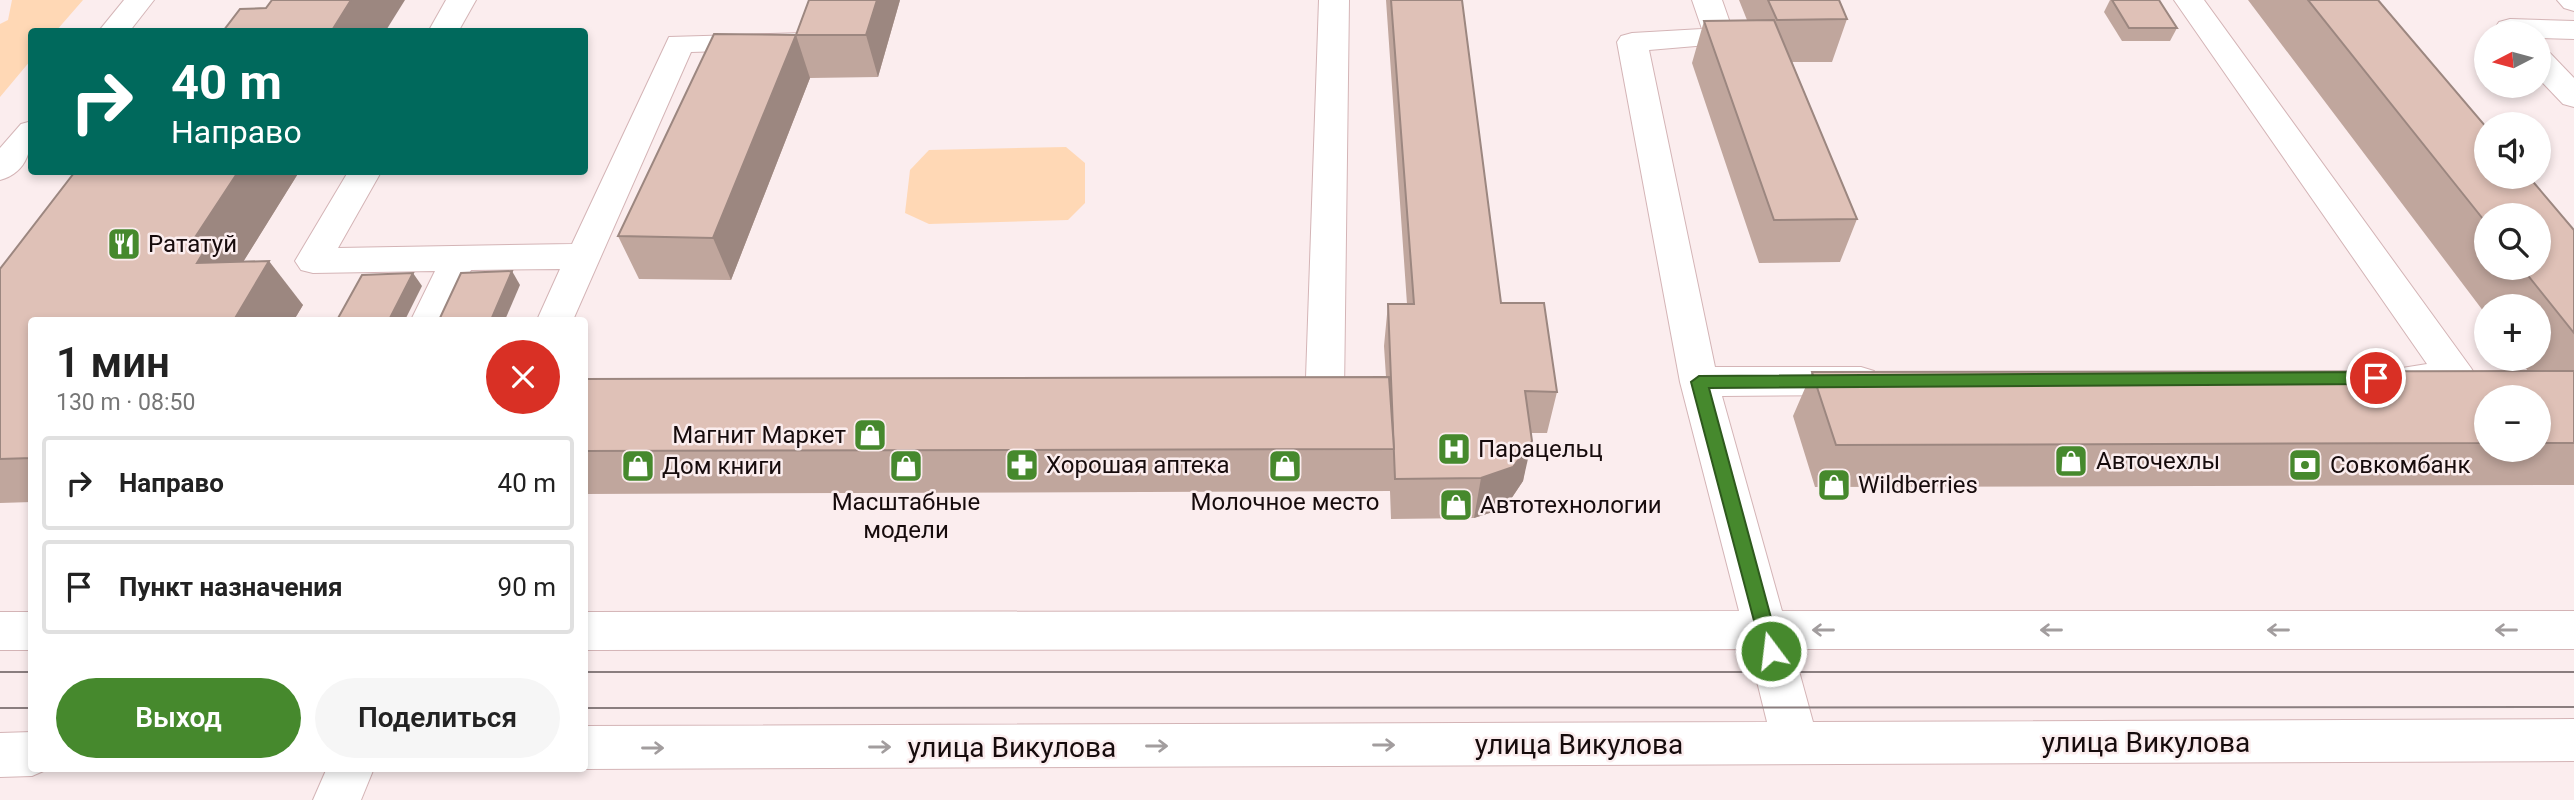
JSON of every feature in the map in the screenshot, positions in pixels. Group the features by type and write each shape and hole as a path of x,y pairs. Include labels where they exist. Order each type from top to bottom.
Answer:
{"street":[{"path":"116,28 139,0"},
{"path":"445,28 461,0"},
{"path":"556,317 680,43 815,42 829,0"},
{"path":"1255,393 1325,393 1334,0"},
{"path":"1707,0 1720,37 1632,42 1699,382 1796,743"},
{"path":"2189,0 2458,377 2389,378"},
{"path":"2552,29 2574,30"},
{"path":"2552,74 2574,97"},
{"path":"0,169 28,136"},
{"path":"362,175 313,261 584,256"},
{"path":"430,317 459,258"},
{"path":"1699,382 1892,381"},
{"path":"588,631 2574,630"},
{"path":"0,631 28,631"},
{"name":"улица Викулова","path":"588,748 2574,740"},
{"path":"0,755 28,754"},
{"path":"337,800 349,772"}],"shaded area":[{"path":"12,0 83,0 59,28 28,28 28,64 0,97 0,24 8,20"},
{"path":"1066,147 1085,163 1085,203 1068,220 929,224 905,213 910,170 929,150"}],"building":[{"path":"272,0 351,0 334,28 226,28 240,9 266,8"},
{"path":"809,0 877,0 866,35 796,35"},
{"path":"1391,0 1462,0 1501,303 1544,303 1557,392 1525,391 1532,441 1513,467 1481,478 1395,479 1388,304 1414,304"},
{"path":"1768,0 1839,0 1847,19 1777,20"},
{"path":"2112,0 2159,0 2177,28 2129,28"},
{"path":"2308,0 2378,0 2474,113 2474,189 2539,189 2574,230 2574,333 2551,304 2551,294 2543,294 2532,280 2551,280 2551,203 2474,203 2474,208"},
{"path":"1774,20 1857,219 1774,220 1704,21"},
{"path":"714,34 796,35 713,238 618,236"},
{"path":"72,175 236,175 196,236 214,235 197,263 269,261 236,317 28,317 28,458 0,459 0,269"},
{"path":"512,271 492,317 440,317 461,273"},
{"path":"413,273 391,317 339,317 362,275"},
{"path":"2574,371 2574,443 2551,443 2551,385 2474,385 2474,443 1836,445 1812,372"},
{"path":"1389,377 1394,449 588,451 588,379"}],"tram line":[{"path":"0,672 28,672"},
{"path":"588,672 2574,672"},
{"path":"588,708 2574,707"},
{"path":"0,708 28,708"}],"place":[{"name":"Рататуй","path":"124,244"},
{"name":"Магнит Маркет","path":"870,435"},
{"name":"Парацельц","path":"1454,449"},
{"name":"Авточехлы","path":"2071,461"},
{"name":"Хорошая аптека","path":"1022,465"},
{"name":"Совкомбанк","path":"2305,465"},
{"name":"Дом книги","path":"638,466"},
{"name":"Масштабные модели","path":"906,466"},
{"name":"Молочное место","path":"1285,466"},
{"name":"Wildberries","path":"1834,485"},
{"name":"Автотехнологии","path":"1456,505"}],"route":[{"path":"1771,651 1699,382 2376,378"}]}
